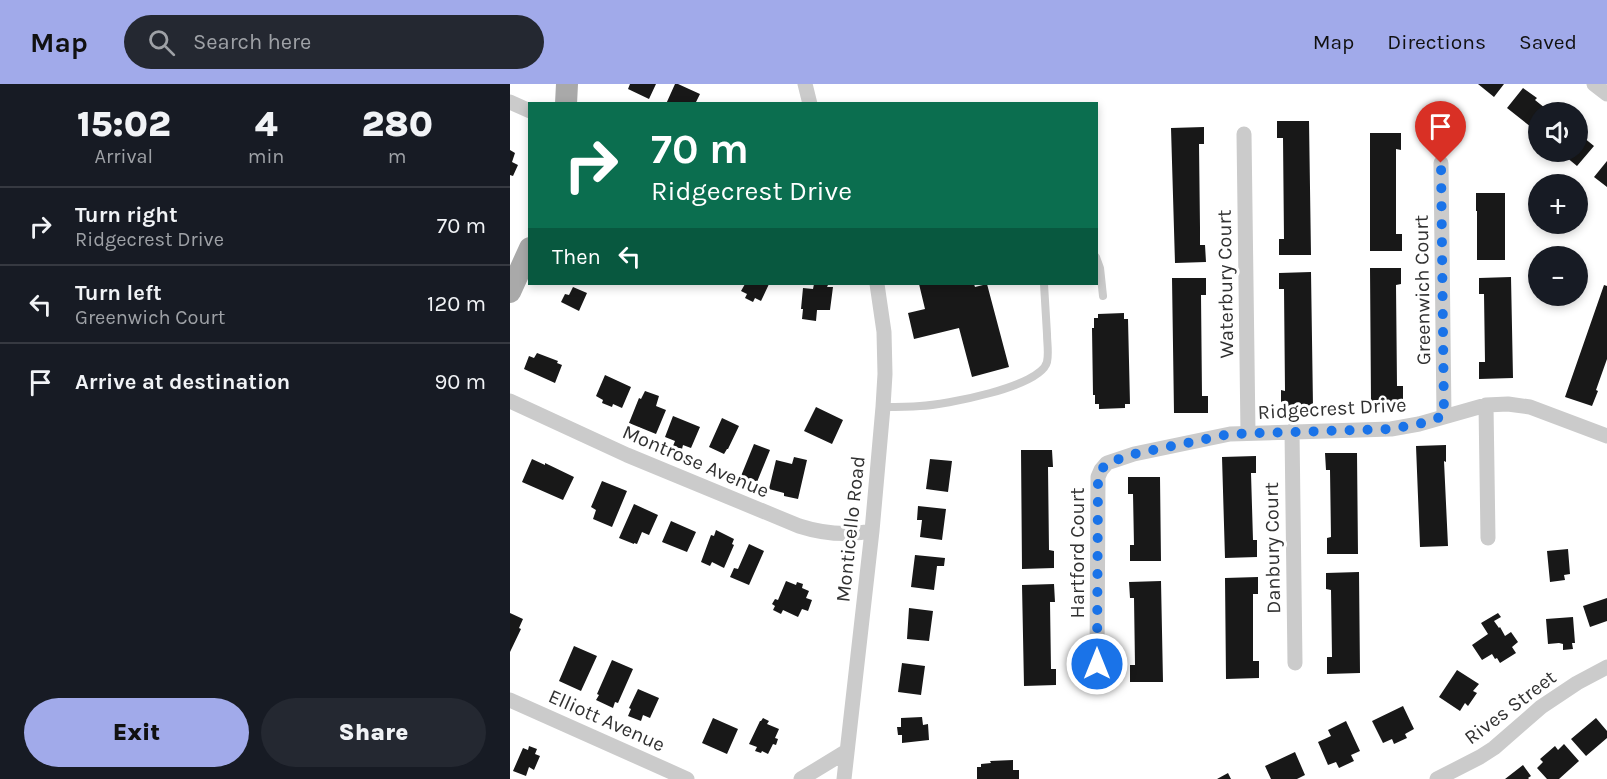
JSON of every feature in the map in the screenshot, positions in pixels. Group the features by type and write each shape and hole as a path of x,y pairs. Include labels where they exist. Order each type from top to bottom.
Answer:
{"main road":[{"path":"566,102 567,84"},
{"path":"510,292 528,252"}],"street":[{"path":"805,84 810,102"},
{"path":"1594,84 1607,94"},
{"path":"510,102 528,110"},
{"name":"Waterbury Court","path":"1244,134 1248,433"},
{"name":"Greenwich Court","path":"1441,163 1444,416"},
{"name":"Monticello Road","path":"844,779 872,531 883,407 884,332 877,285"},
{"name":"Montrose Avenue","path":"510,401 627,455 799,526 819,533 841,535 872,531"},
{"name":"Ridgecrest Drive","path":"1098,477 1107,463 1134,454 1230,434 1390,429 1419,424 1486,405 1508,404 1530,407 1607,436"},
{"path":"1486,405 1488,538"},
{"name":"Danbury Court","path":"1292,431 1295,663"},
{"name":"Hartford Court","path":"1097,664 1098,477"},
{"name":"Rives Street","path":"1437,779 1494,748 1541,707 1577,683 1607,667"},
{"name":"Elliott Avenue","path":"510,700 687,779"},
{"path":"801,779 848,751"}],"lane":[{"path":"1098,262 1103,296"},
{"path":"883,407 921,406 989,394 1042,372 1047,363 1048,351 1044,285"}],"building":[{"path":"630,84 656,84 649,99 628,89"},
{"path":"675,84 700,94 696,102 667,102"},
{"path":"1478,84 1504,84 1494,97"},
{"path":"1523,88 1537,98 1535,100 1538,102 1528,102 1528,125 1507,108"},
{"path":"1277,121 1309,121 1311,255 1279,255 1279,239 1284,239 1283,138 1277,138"},
{"path":"1204,127 1204,144 1199,144 1200,245 1205,245 1206,262 1175,263 1171,128"},
{"path":"1370,133 1401,133 1401,150 1396,149 1396,234 1402,234 1402,251 1370,251"},
{"path":"1588,141 1594,146 1588,153"},
{"path":"510,150 515,153 512,162 518,165 513,176 510,175"},
{"path":"1607,161 1607,187 1594,177"},
{"path":"1476,193 1505,193 1505,260 1477,260"},
{"path":"1370,268 1401,268 1401,284 1396,285 1397,386 1403,386 1403,402 1371,403"},
{"path":"1311,272 1313,407 1281,407 1281,390 1285,391 1284,289 1279,289 1279,273"},
{"path":"1511,277 1513,378 1479,379 1479,362 1485,362 1484,294 1479,294 1479,278"},
{"path":"1172,278 1206,278 1206,295 1201,295 1202,396 1208,396 1208,413 1174,413"},
{"path":"744,285 769,285 761,301 755,298 753,302 745,298 747,294 741,291"},
{"path":"814,285 833,287 830,310 817,310 816,321 802,319 803,309 801,309 803,288 813,289"},
{"path":"919,285 974,285 975,287 987,285 1009,367 972,377 959,328 914,339 908,313 925,309"},
{"path":"1604,285 1607,286 1607,359 1592,406 1565,397"},
{"path":"573,287 587,293 579,311 561,302 565,294 569,295"},
{"path":"1124,313 1124,319 1128,319 1130,404 1125,404 1125,408 1099,409 1099,404 1095,404 1095,395 1093,395 1092,328 1094,328 1094,318 1098,318 1098,314"},
{"path":"537,353 558,361 557,363 562,365 555,383 524,369 529,356 534,358"},
{"path":"605,375 631,387 622,408 602,403 603,400 596,396"},
{"path":"645,391 659,396 656,406 666,410 656,434 629,423 639,398 641,399"},
{"path":"816,407 843,420 832,444 804,431"},
{"path":"673,416 700,427 691,448 683,445 682,449 673,446 675,441 665,437"},
{"path":"722,418 739,426 724,454 709,447"},
{"path":"754,444 770,450 757,482 741,476"},
{"path":"1446,445 1446,462 1444,461 1448,546 1420,547 1416,446"},
{"path":"1021,450 1052,450 1053,467 1048,467 1049,550 1054,551 1054,568 1022,569"},
{"path":"1325,453 1357,453 1358,554 1327,554 1327,538 1331,537 1330,470 1326,470"},
{"path":"1256,456 1256,473 1251,473 1253,540 1257,540 1257,557 1225,558 1222,457"},
{"path":"794,457 807,460 798,499 769,489 776,460 792,464"},
{"path":"532,459 574,477 563,500 522,482"},
{"path":"930,459 952,461 948,492 926,489"},
{"path":"1128,477 1160,477 1161,561 1130,561 1130,545 1134,545 1133,494 1128,494"},
{"path":"602,481 627,491 612,527 593,519 596,510 591,507"},
{"path":"634,504 658,515 649,535 642,532 637,544 619,538"},
{"path":"918,506 946,509 942,540 920,537 922,520 917,520"},
{"path":"671,521 696,532 687,552 662,542"},
{"path":"716,530 734,539 732,544 734,545 724,568 712,562 710,566 701,562 711,535 714,536"},
{"path":"749,544 764,551 749,585 730,577 734,568 738,569"},
{"path":"1568,549 1570,574 1564,575 1565,580 1550,582 1547,551"},
{"path":"915,555 945,558 944,566 937,566 934,590 911,587"},
{"path":"1359,572 1360,673 1327,674 1327,657 1332,657 1331,590 1326,589 1326,573"},
{"path":"1258,577 1258,594 1253,594 1253,661 1259,661 1259,678 1226,679 1225,578"},
{"path":"786,581 796,585 797,582 803,584 802,588 809,591 806,598 812,600 808,611 802,609 798,617 783,610 781,614 773,610 775,606 772,604 775,599 778,600"},
{"path":"1161,581 1163,682 1130,682 1130,665 1135,665 1134,598 1130,598 1129,582"},
{"path":"1054,584 1055,602 1050,602 1051,669 1056,669 1056,685 1024,686 1022,585"},
{"path":"1607,598 1607,621 1590,627 1583,606"},
{"path":"909,608 933,611 929,641 907,639"},
{"path":"510,613 523,619 519,628 521,629 510,652"},
{"path":"1498,613 1501,617 1494,621 1505,636 1511,632 1518,642 1512,647 1516,653 1500,663 1492,654 1482,660 1472,645 1488,634 1481,623"},
{"path":"1573,617 1575,643 1572,643 1573,649 1563,650 1563,644 1559,643 1548,644 1546,619"},
{"path":"574,646 597,656 581,691 559,681"},
{"path":"612,660 633,669 618,703 615,702 613,708 596,700"},
{"path":"902,663 925,666 921,695 898,692"},
{"path":"1457,670 1479,684 1473,691 1477,693 1468,706 1465,703 1460,711 1439,697"},
{"path":"638,689 659,698 650,718 643,715 641,721 628,716 631,709 629,708"},
{"path":"1403,706 1414,729 1405,734 1407,738 1394,744 1392,739 1383,743 1372,721"},
{"path":"922,717 923,725 928,724 929,740 902,743 902,735 898,735 897,727 901,727 901,718"},
{"path":"713,718 738,729 727,754 702,743"},
{"path":"763,718 769,721 767,724 779,729 775,738 778,739 776,745 773,744 768,754 755,751 757,747 749,744"},
{"path":"1596,718 1607,731 1607,738 1586,756 1571,739"},
{"path":"1346,721 1360,751 1351,755 1354,761 1339,768 1336,762 1328,765 1318,742 1331,736 1328,730"},
{"path":"1564,744 1579,761 1559,779 1547,779 1537,768 1543,762 1540,759 1555,746 1558,750"},
{"path":"529,746 537,749 535,754 540,756 534,770 529,767 526,776 513,771 523,748 528,750"},
{"path":"1295,752 1305,775 1297,779 1271,779 1265,766"},
{"path":"1013,760 1013,770 1019,770 1019,779 977,779 977,767 981,767 981,764 991,763 990,761"},
{"path":"1523,765 1531,776 1529,779 1505,779"},
{"path":"1228,773 1231,779 1217,779"}],"route":[{"path":"1097,664 1098,477 1107,463 1134,454 1230,434 1390,429 1419,424 1444,416 1441,163"}]}
